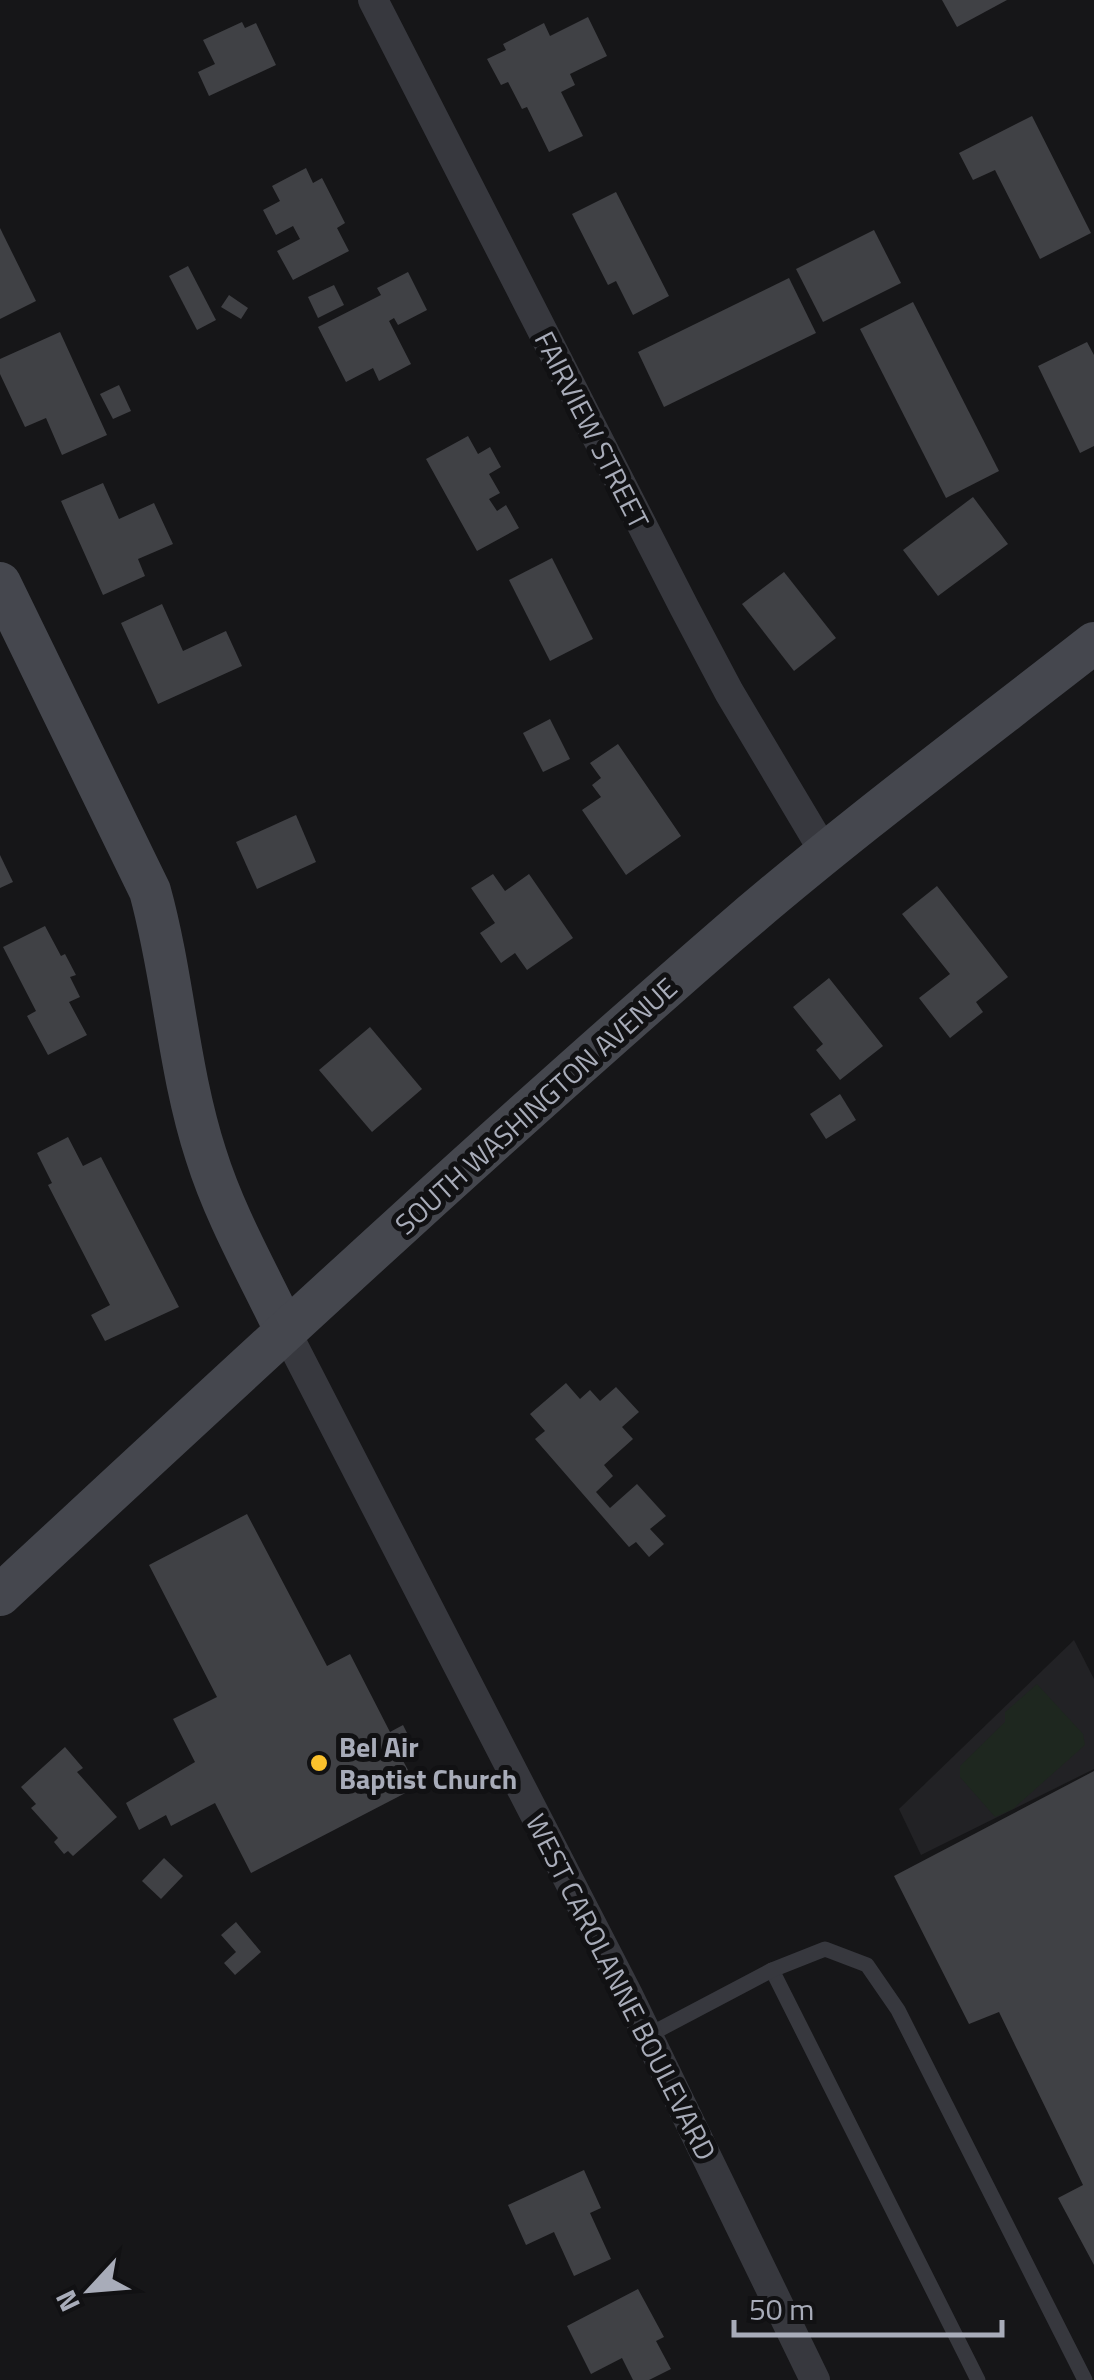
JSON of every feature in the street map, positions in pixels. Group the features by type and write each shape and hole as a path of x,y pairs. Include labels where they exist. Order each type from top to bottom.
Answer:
{"street":[{"name":"FAIRVIEW STREET","path":"372,0 693,624 825,853"},
{"path":"0,583 150,891 206,1154 222,1198 286,1330"},
{"name":"SOUTH WASHINGTON AVENUE","path":"0,1596 286,1330 698,960 825,853 1094,643"},
{"name":"WEST CAROLANNE BOULEVARD","path":"286,1330 648,2036 815,2380"}],"lane":[{"path":"648,2036 772,1970 826,1949 867,1964 898,2010 1085,2380"},
{"path":"772,1970 978,2380"}],"shaded area":[{"path":"1074,1640 1094,1679 1094,1769 921,1855 899,1809"},
{"path":"1037,1684 1083,1734 1085,1745 1013,1809 995,1817 960,1777 960,1766 1005,1722 1005,1712"}],"building":[{"path":"942,0 1007,0 957,27"},
{"path":"588,17 607,56 570,74 575,85 561,92 583,136 549,152 527,107 522,109 508,82 501,85 487,59 506,50 503,44 544,23 550,36"},
{"path":"242,22 245,28 256,23 276,65 209,96 198,72 215,64 203,40"},
{"path":"1032,116 1091,233 1040,259 995,170 973,180 959,153"},
{"path":"306,168 313,183 322,178 345,223 337,228 349,251 293,280 277,251 300,239 293,226 276,235 263,210 280,201 272,186"},
{"path":"616,192 669,296 633,315 616,281 608,285 572,214"},
{"path":"0,228 36,301 0,319"},
{"path":"874,230 901,283 823,322 796,269"},
{"path":"188,266 216,320 197,330 169,276"},
{"path":"408,272 427,310 398,325 394,318 389,321 411,364 379,381 373,368 346,382 318,327 381,295 377,288"},
{"path":"789,278 816,333 664,407 638,352"},
{"path":"334,285 344,305 318,318 308,297"},
{"path":"229,295 248,308 241,319 221,307"},
{"path":"913,302 999,471 946,498 860,329"},
{"path":"60,332 107,435 62,455 46,418 25,427 0,374 0,359"},
{"path":"1087,342 1094,355 1094,446 1080,453 1038,366"},
{"path":"119,385 131,411 113,419 100,394"},
{"path":"468,436 478,454 490,447 501,467 489,474 500,493 489,499 497,511 506,505 519,528 477,551 426,459"},
{"path":"103,483 119,519 154,503 173,544 138,559 145,576 103,595 61,501"},
{"path":"973,497 1008,544 938,596 903,550"},
{"path":"552,558 593,639 550,661 509,580"},
{"path":"784,572 836,638 794,671 742,604"},
{"path":"162,604 183,651 226,631 242,666 158,704 121,623"},
{"path":"550,719 570,759 543,772 523,733"},
{"path":"618,744 681,836 626,875 582,810 601,797 592,785 601,778 590,763"},
{"path":"296,815 316,862 257,889 236,842"},
{"path":"0,855 13,882 0,888"},
{"path":"493,874 505,891 529,874 573,938 527,970 515,953 501,963 480,933 495,923 471,888"},
{"path":"937,886 1008,977 976,1002 983,1012 950,1038 919,998 950,974 902,914"},
{"path":"45,926 76,975 70,977 80,997 69,1002 87,1035 48,1055 27,1016 36,1011 3,947"},
{"path":"829,978 883,1046 840,1080 816,1050 823,1044 793,1007"},
{"path":"370,1027 422,1089 372,1132 319,1070"},
{"path":"840,1094 856,1120 826,1139 810,1114"},
{"path":"68,1137 83,1166 101,1157 179,1307 105,1341 91,1315 110,1305 48,1185 52,1183 37,1153"},
{"path":"566,1383 580,1399 590,1390 600,1401 616,1387 639,1412 622,1427 633,1439 604,1465 613,1476 596,1492 610,1508 637,1484 666,1516 650,1529 664,1544 649,1557 636,1542 629,1547 535,1439 545,1431 530,1414"},
{"path":"247,1514 327,1666 350,1654 390,1732 403,1725 414,1747 400,1755 417,1787 251,1873 215,1803 171,1826 166,1815 139,1830 126,1803 195,1762 173,1719 217,1697 149,1565"},
{"path":"65,1747 83,1768 77,1772 117,1817 73,1856 68,1851 64,1854 54,1842 58,1838 31,1808 36,1804 21,1787"},
{"path":"1094,1771 1094,2265 1058,2198 1083,2185 999,2012 969,2024 894,1876"},
{"path":"164,1858 183,1876 161,1899 142,1881"},
{"path":"236,1922 261,1952 235,1975 224,1963 236,1952 221,1935"},
{"path":"584,2170 601,2208 590,2213 611,2259 574,2276 554,2232 526,2245 508,2205"},
{"path":"638,2289 664,2337 656,2341 671,2369 649,2380 633,2380 622,2358 591,2374 567,2326"}],"place":[{"name":"Bel Air Baptist Church","path":"319,1763"}]}
